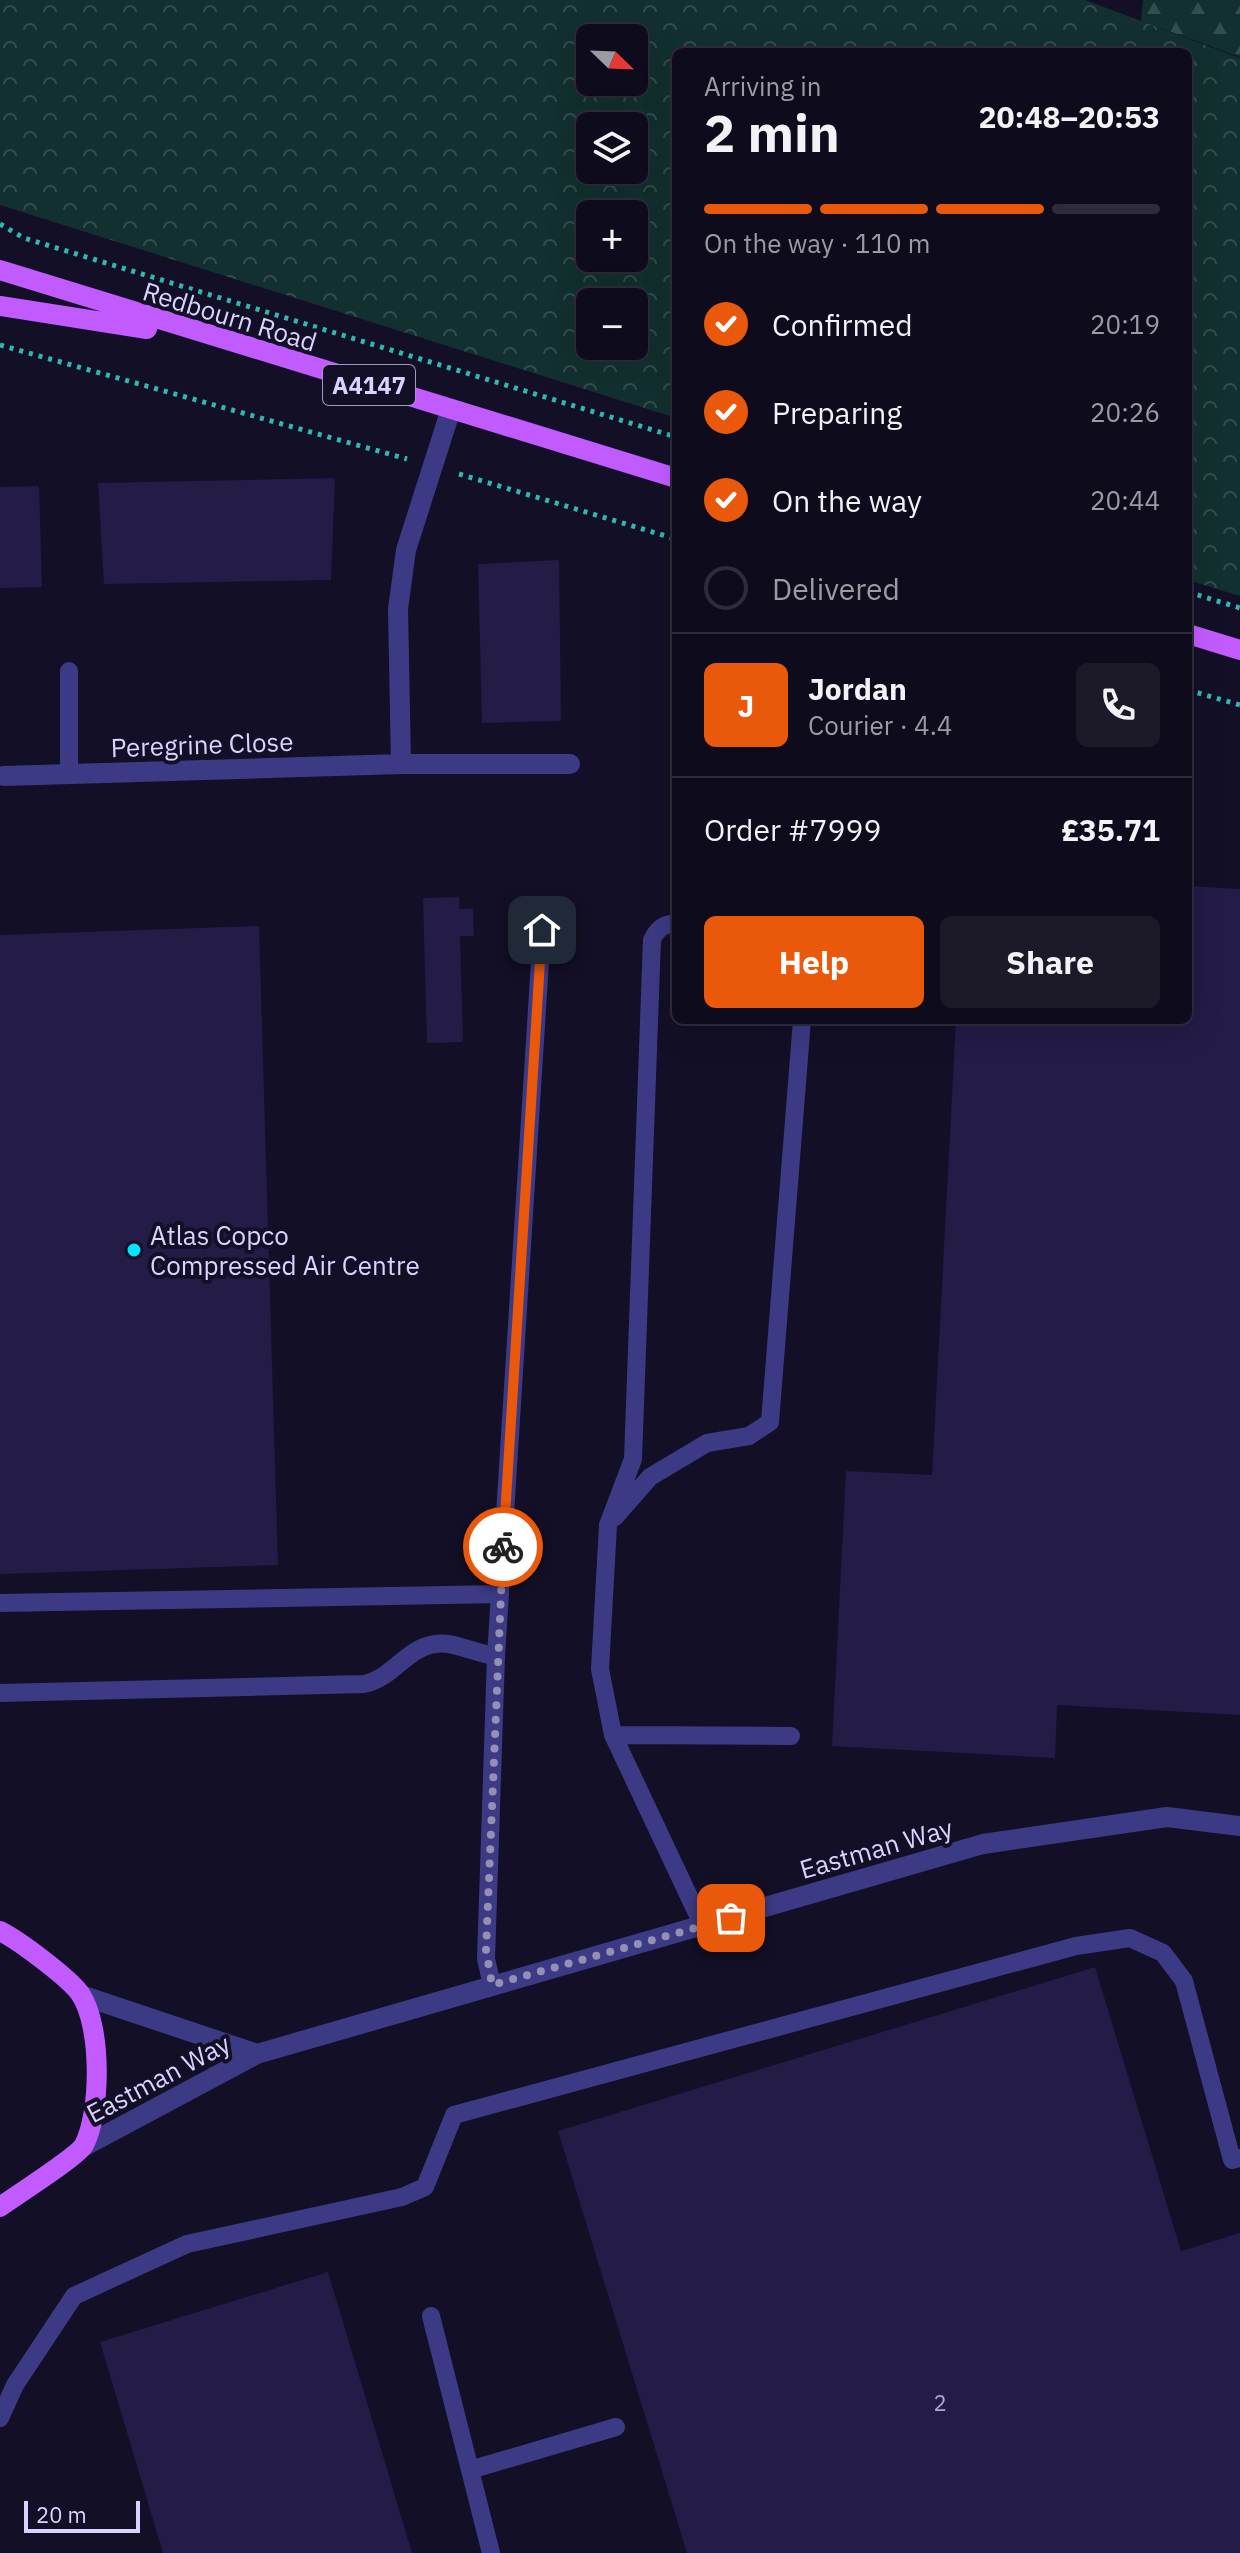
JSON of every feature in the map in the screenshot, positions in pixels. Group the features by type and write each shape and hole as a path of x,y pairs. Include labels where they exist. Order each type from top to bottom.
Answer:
{"main road":[{"name":"Redbourn Road","path":"0,270 62,292 672,477"},
{"name":"A4147","path":"0,306 249,348"},
{"path":"1192,635 1240,650"},
{"path":"0,1931 16,1939 81,1995 95,2038 95,2106 83,2147 0,2207"}],"street":[{"path":"401,764 398,609 406,550 451,409"},
{"name":"Peregrine Close","path":"4,776 401,764 570,764"},
{"name":"Eastman Way","path":"83,2147 257,2054 983,1844 1167,1817 1240,1826"},
{"name":"Eastman Way","path":"81,1995 257,2054"}],"lane":[{"path":"69,671 69,774"},
{"path":"672,924 656,931 652,940 633,1459 608,1525 600,1669 613,1735 703,1926"},
{"path":"492,1985 486,1959 496,1656 542,930"},
{"path":"608,1525 650,1477 707,1443 749,1436 770,1422 802,1024"},
{"path":"0,1603 500,1594"},
{"path":"0,1693 364,1684 377,1681 420,1649 435,1644 496,1656"},
{"path":"613,1735 791,1736"},
{"path":"0,2418 15,2385 74,2296 187,2244 402,2197 425,2187 454,2115 1076,1946 1130,1938 1163,1953 1184,1981 1232,2160 1240,2158"},
{"path":"431,2316 491,2553"},
{"path":"470,2470 616,2427"}],"path":[{"path":"0,224 39,243 672,436"},
{"path":"0,345 410,460"},
{"path":"453,473 672,538"},
{"path":"1192,593 1240,608"},
{"path":"1192,691 1240,705"}],"green space":[{"path":"0,0 1085,0 1240,58 1240,596 1192,581 1192,48 672,48 672,417 0,205"},
{"path":"1143,0 1240,0 1240,57 1141,21"}],"building":[{"path":"335,478 331,580 104,584 98,483"},
{"path":"39,486 42,587 0,588 0,487"},
{"path":"559,560 561,721 482,723 478,564"},
{"path":"1192,886 1240,889 1240,1715 1057,1705 1055,1758 832,1746 846,1471 932,1475 956,1024 1192,1024"},
{"path":"459,897 459,909 473,909 474,936 460,936 463,1042 427,1043 423,898"},
{"name":"Atlas Copco Compressed Air Centre","path":"259,926 278,1565 0,1574 0,935"},
{"path":"1095,1967 1181,2251 1240,2233 1240,2553 687,2553 558,2131"},
{"path":"328,2272 412,2553 163,2553 100,2342"}],"way so far":[{"path":"503,1547 486,1950 492,1985 731,1918"}],"place":[{"name":"Atlas Copco Compressed Air Centre","path":"134,1250"}],"route":[{"path":"503,1547 542,930"}]}
